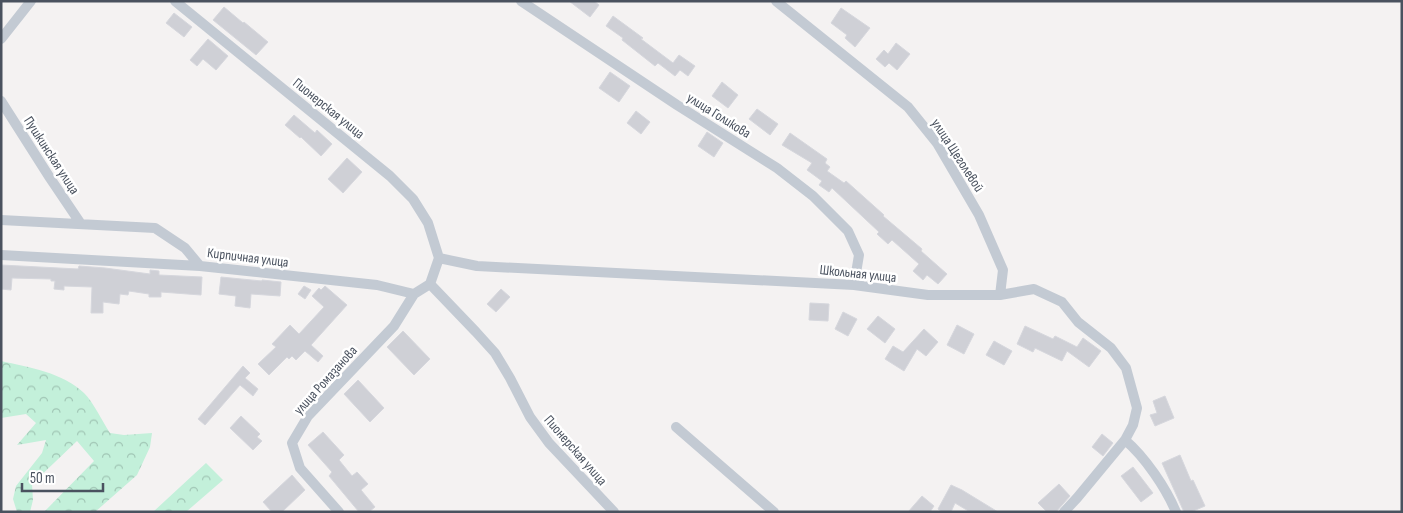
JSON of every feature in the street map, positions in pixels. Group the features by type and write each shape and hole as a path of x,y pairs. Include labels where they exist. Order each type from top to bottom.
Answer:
{"street":[{"path":"1,39 31,1"},
{"name":"Пионерская улица","path":"175,1 390,176 413,199 428,223 439,258"},
{"name":"улица Голикова","path":"521,1 677,105 777,168 814,196 848,231 859,255 854,284"},
{"name":"улица Щеголевой","path":"776,1 908,107 936,143 979,215 1003,270 1000,295"},
{"name":"Пушкинская улица","path":"1,101 81,224"},
{"name":"Кирпичная улица","path":"1,220 155,228 185,248 200,266 377,285 414,294"},
{"path":"1,255 200,266"},
{"path":"414,294 430,284 439,258"},
{"name":"Школьная улица","path":"439,258 477,266 854,284 928,295 1000,295 1034,289 1062,302 1078,322 1111,348 1126,368 1136,408 1133,425 1126,440"},
{"name":"Пионерская улица","path":"430,284 495,354 530,417 549,443 614,512"},
{"name":"улица Ромазанова","path":"339,512 300,468 292,443 308,416 394,326 414,294"},
{"path":"676,427 774,512"},
{"path":"1064,512 1126,440 1137,450 1170,497 1176,512"}],"green space":[{"path":"1,361 45,372 76,386 91,402 110,433 124,435 152,433 150,447 137,475 95,512 44,512 94,461 77,441 32,484 33,500 30,512 17,512 13,499 16,486 42,453 46,440 17,445 36,423 26,414 1,418"},
{"path":"206,463 223,480 186,512 153,512"}],"building":[{"path":"569,1 594,1 599,5 590,17"},
{"path":"224,7 268,42 256,55 213,20"},
{"path":"841,8 870,28 855,47 845,38 847,35 831,23"},
{"path":"174,13 192,27 184,37 166,23"},
{"path":"613,16 673,63 679,55 695,66 688,76 680,70 675,76 658,63 655,66 622,40 623,38 606,26"},
{"path":"208,39 228,56 216,70 203,59 197,66 190,60"},
{"path":"896,43 910,54 897,70 889,63 885,67 876,59 884,50 888,54"},
{"path":"610,72 630,86 619,102 599,88"},
{"path":"722,82 738,95 728,108 712,96"},
{"path":"757,109 778,124 770,135 749,119"},
{"path":"636,111 650,122 641,134 627,123"},
{"path":"294,115 315,133 317,130 332,144 321,156 285,125"},
{"path":"707,132 723,143 714,157 698,146"},
{"path":"790,133 827,159 825,163 830,167 827,171 844,183 846,181 947,274 938,284 927,275 923,280 913,271 919,264 892,240 888,244 877,234 879,232 832,188 829,192 819,185 822,181 807,170 812,163 782,145"},
{"path":"347,158 362,172 343,193 328,179"},
{"path":"1,265 78,269 79,266 150,274 150,270 159,271 159,275 202,277 201,295 161,292 161,297 149,297 149,294 129,291 128,295 120,294 119,304 103,302 103,313 91,313 92,287 64,286 64,290 54,289 55,281 51,281 51,279 12,278 11,290 1,289"},
{"path":"221,277 281,282 280,296 251,294 250,308 235,306 236,296 219,294"},
{"path":"304,286 311,290 305,299 298,294"},
{"path":"325,286 347,305 311,345 323,356 318,362 305,351 296,360 292,356 289,359 287,357 269,375 258,364 276,347 272,344 290,325 299,334 324,307 312,296 319,288 321,290"},
{"path":"501,289 510,297 496,312 487,304"},
{"path":"810,303 829,304 828,321 809,320"},
{"path":"843,312 857,319 848,336 835,329"},
{"path":"878,316 895,329 885,343 867,329"},
{"path":"957,325 974,334 964,354 947,345"},
{"path":"1025,326 1053,339 1055,336 1077,347 1083,338 1101,351 1089,367 1067,351 1062,361 1035,348 1033,352 1017,344"},
{"path":"924,329 938,342 926,356 917,349 904,371 885,359 893,346 903,352"},
{"path":"403,331 430,359 414,375 387,347"},
{"path":"994,341 1012,351 1004,365 986,355"},
{"path":"243,366 250,373 245,378 258,389 253,396 240,385 205,425 198,419"},
{"path":"358,380 384,408 370,422 344,394"},
{"path":"1165,396 1174,418 1155,426 1150,415 1157,413 1153,401"},
{"path":"241,416 260,434 257,437 262,441 253,450 230,428"},
{"path":"323,432 344,455 339,460 352,476 357,472 368,484 361,490 375,507 369,512 359,512 329,476 332,472 308,445"},
{"path":"1102,434 1113,443 1103,456 1092,447"},
{"path":"1180,455 1191,481 1193,480 1205,506 1191,512 1184,512 1162,463"},
{"path":"1133,467 1153,493 1141,502 1121,476"},
{"path":"292,475 305,490 282,512 272,512 263,502"},
{"path":"1059,484 1070,496 1056,512 1047,512 1038,503"},
{"path":"951,485 998,512 970,512 955,503 951,512 942,512 938,509"},
{"path":"922,496 934,506 930,512 908,512"}]}
